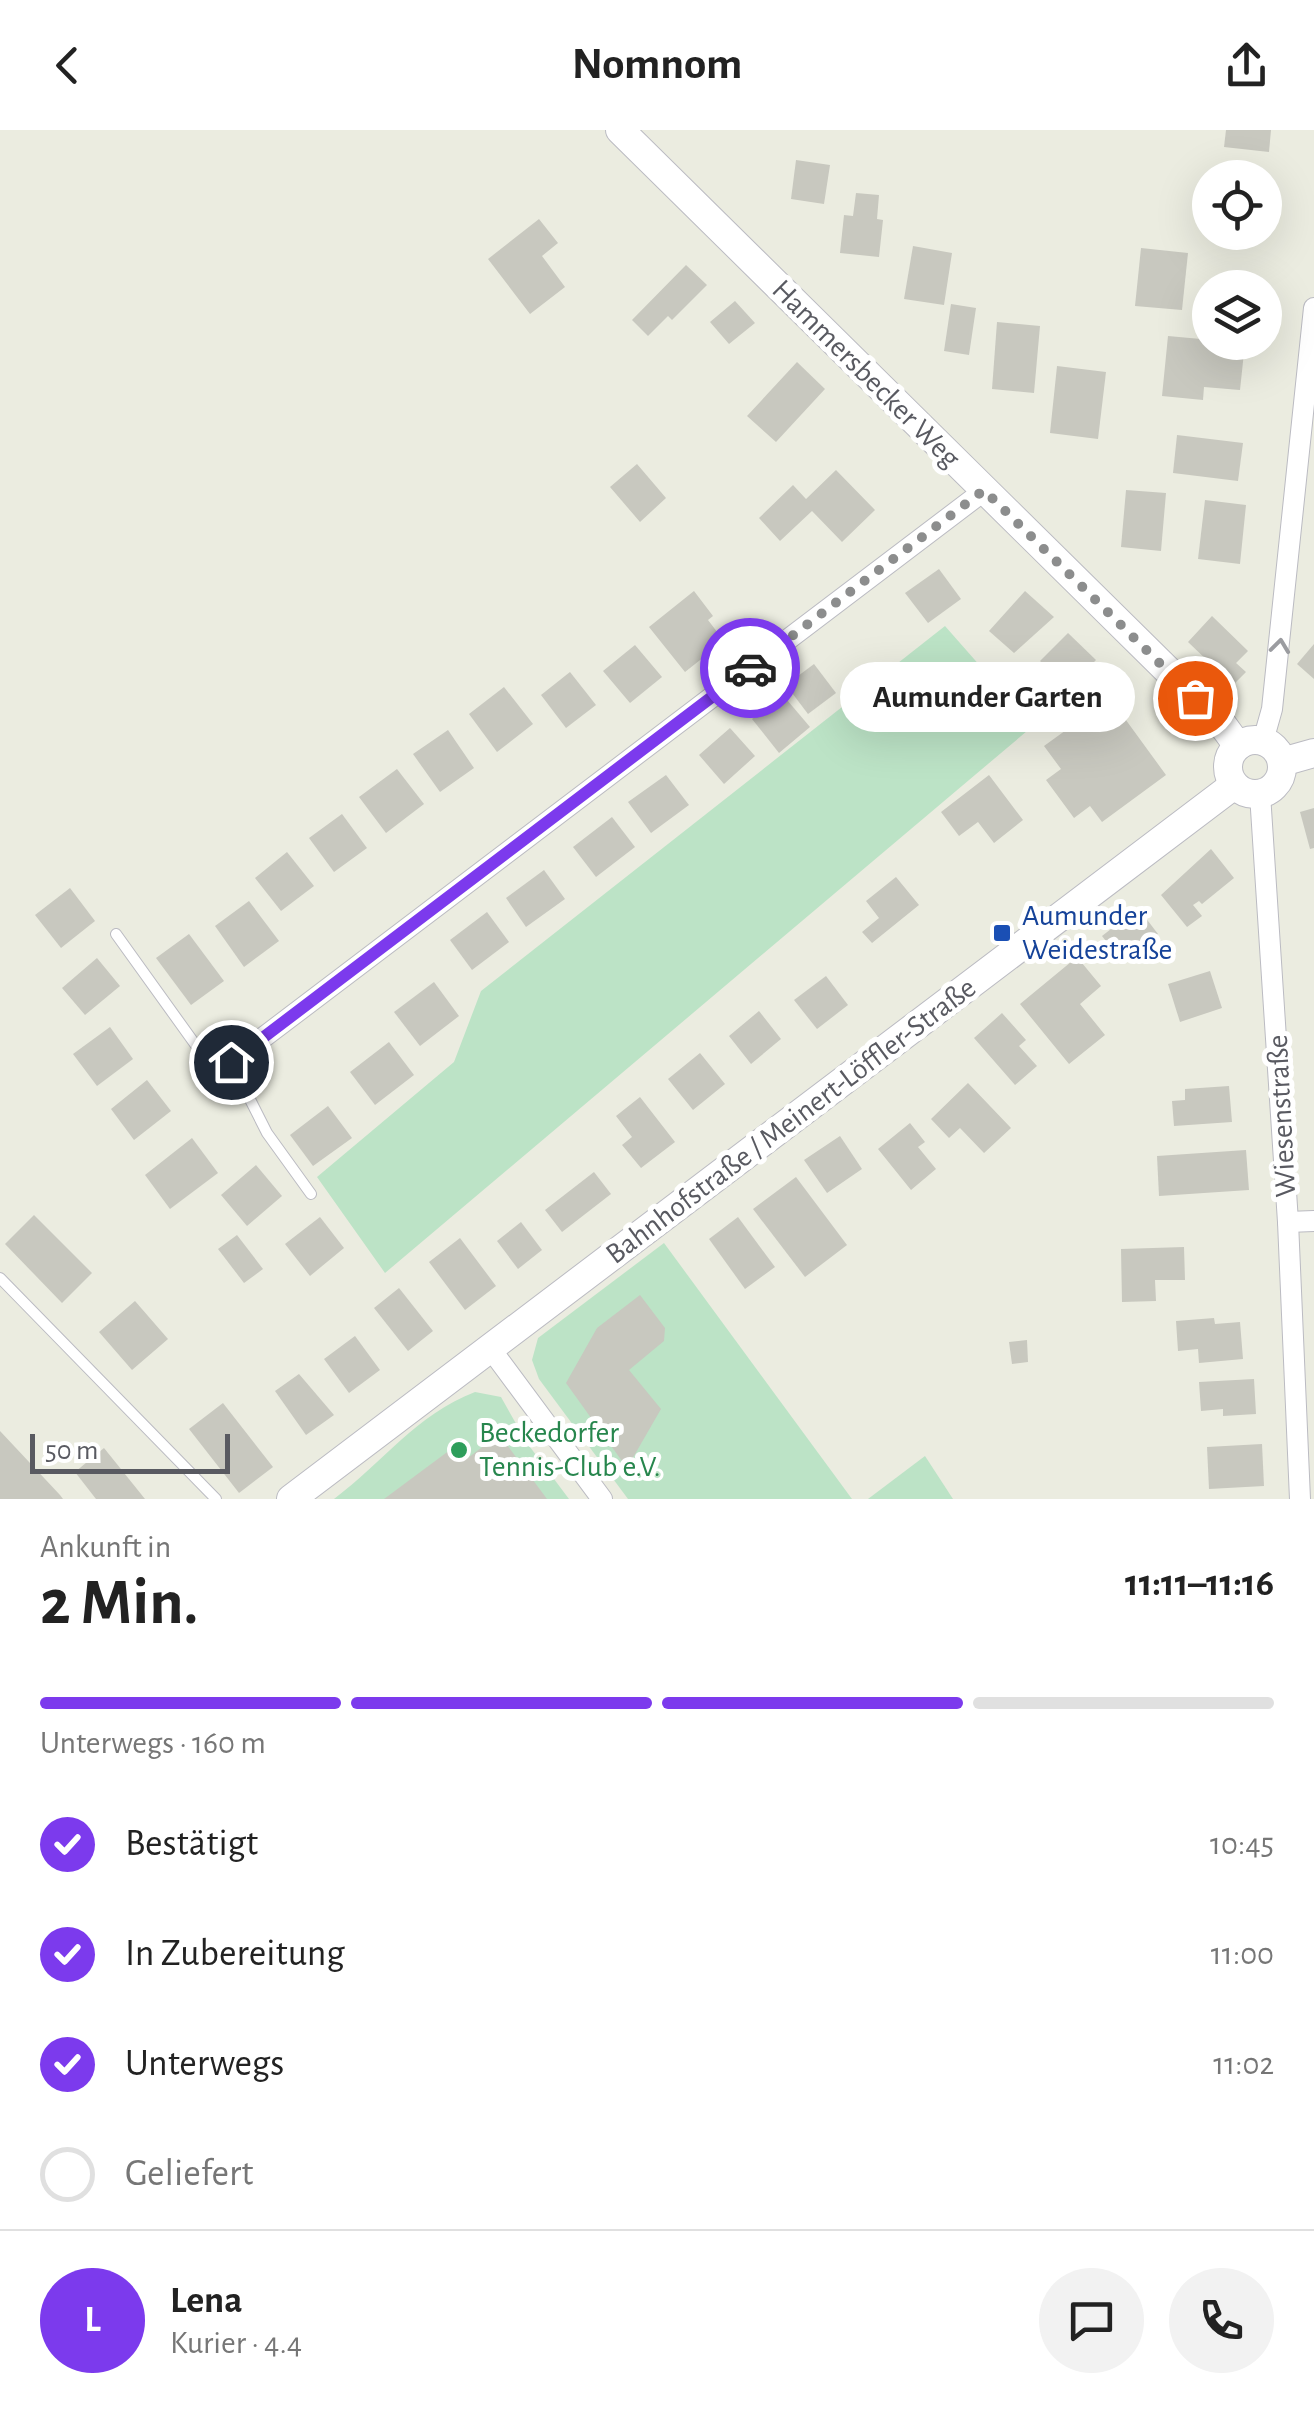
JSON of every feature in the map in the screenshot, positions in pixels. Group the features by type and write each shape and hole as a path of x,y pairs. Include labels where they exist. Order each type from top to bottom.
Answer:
{"street":[{"name":"Hammersbecker Weg","path":"620,130 984,490 1261,750"},
{"path":"1261,750 1279,650 1314,308"},
{"path":"231,1062 984,490"},
{"path":"1247,790 1228,764 1261,750 1314,753"},
{"name":"Bahnhofstraße / Meinert-Löffler-Straße","path":"291,1499 1247,790 1280,779 1261,750"},
{"name":"Wiesenstraße","path":"1247,790 1266,831 1300,1499"},
{"path":"1288,1222 1314,1221"},
{"path":"490,1348 602,1499"}],"lane":[{"path":"116,934 205,1058 231,1062 267,1134 311,1194"},
{"path":"0,1278 216,1499"}],"green space":[{"path":"945,626 1033,726 385,1273 317,1177 454,1062 481,991"},
{"path":"664,1243 852,1499 628,1499 539,1379 532,1360 538,1338"},
{"name":"Beckedorfer Tennis-Club e.V.","path":"475,1392 501,1397 527,1443 569,1499 334,1499 435,1413"},
{"path":"925,1456 953,1499 868,1499"}],"building":[{"path":"1226,130 1271,130 1269,152 1224,147"},
{"path":"796,160 830,165 824,204 791,199"},
{"path":"856,193 879,195 877,219 883,220 879,257 840,253 844,215 853,216"},
{"path":"539,219 558,243 542,256 565,287 530,314 488,259"},
{"path":"913,246 952,253 944,305 904,299"},
{"path":"1141,248 1188,253 1182,310 1135,306"},
{"path":"686,265 707,285 672,320 668,316 648,336 632,320"},
{"path":"735,301 755,323 729,344 710,322"},
{"path":"951,304 976,308 969,355 944,351"},
{"path":"997,322 1040,326 1034,393 992,389"},
{"path":"1168,336 1192,338 1192,360 1243,360 1240,390 1204,387 1203,400 1162,396"},
{"path":"797,362 825,389 776,442 747,416"},
{"path":"1057,366 1106,372 1098,439 1050,433"},
{"path":"1177,435 1243,443 1238,481 1173,473"},
{"path":"637,464 666,498 640,522 610,487"},
{"path":"836,470 875,510 842,542 812,511 780,541 759,518 793,485 806,499"},
{"path":"1126,490 1166,493 1161,551 1121,547"},
{"path":"1205,500 1246,505 1240,564 1198,559"},
{"path":"939,569 961,599 928,623 905,593"},
{"path":"694,591 713,616 708,620 724,641 685,672 649,627"},
{"path":"1025,591 1054,617 1014,653 989,631"},
{"path":"1212,616 1248,651 1236,663 1246,672 1233,685 1188,642"},
{"path":"1068,633 1096,660 1068,689 1040,661"},
{"path":"1314,644 1314,679 1297,664"},
{"path":"635,645 662,677 630,703 603,671"},
{"path":"814,664 836,693 808,714 786,685"},
{"path":"570,672 596,705 566,728 541,695"},
{"path":"504,687 533,724 497,752 469,714"},
{"path":"782,694 810,727 779,753 752,719"},
{"path":"1091,712 1104,729 1123,716 1166,775 1102,822 1090,806 1074,818 1046,780 1061,769 1044,746"},
{"path":"730,728 755,756 724,784 699,755"},
{"path":"448,730 474,768 440,792 413,754"},
{"path":"397,769 424,804 386,833 359,797"},
{"path":"666,775 689,805 651,833 628,802"},
{"path":"989,775 1023,820 994,843 978,822 959,836 941,812"},
{"path":"1314,808 1314,848 1310,849 1300,812"},
{"path":"342,814 367,848 334,872 309,838"},
{"path":"612,817 635,847 596,877 573,847"},
{"path":"1211,849 1234,878 1202,904 1199,901 1193,905 1202,916 1187,927 1161,895"},
{"path":"287,852 314,886 281,911 255,878"},
{"path":"544,870 565,899 526,927 506,898"},
{"path":"896,877 919,905 872,943 862,932 879,918 866,901"},
{"path":"70,888 95,921 61,948 35,915"},
{"path":"249,901 279,941 244,967 215,926"},
{"path":"1138,908 1158,934 1122,962 1102,936"},
{"path":"487,912 509,942 472,970 450,940"},
{"path":"189,934 224,981 191,1005 156,958"},
{"path":"1077,957 1101,986 1080,1004 1105,1035 1069,1064 1020,1004"},
{"path":"97,958 120,986 85,1015 62,988"},
{"path":"1210,971 1222,1008 1180,1022 1168,984"},
{"path":"826,976 848,1005 817,1029 794,1000"},
{"path":"434,982 459,1016 420,1046 394,1012"},
{"path":"759,1011 781,1039 751,1064 729,1036"},
{"path":"1002,1013 1026,1040 1019,1046 1037,1066 1015,1085 974,1038"},
{"path":"110,1027 133,1059 97,1086 73,1054"},
{"path":"389,1042 414,1075 375,1105 350,1072"},
{"path":"700,1053 725,1084 693,1110 668,1079"},
{"path":"147,1080 171,1111 134,1140 111,1109"},
{"path":"968,1083 1011,1128 984,1153 960,1128 949,1138 931,1119"},
{"path":"1229,1086 1232,1122 1174,1126 1172,1101 1185,1100 1185,1089"},
{"path":"640,1097 675,1142 641,1168 622,1145 632,1137 616,1116"},
{"path":"328,1106 352,1138 313,1166 290,1135"},
{"path":"910,1123 925,1142 918,1147 936,1169 911,1190 878,1149"},
{"path":"840,1136 862,1169 827,1193 804,1160"},
{"path":"192,1138 218,1173 170,1209 145,1175"},
{"path":"1246,1150 1249,1190 1159,1196 1157,1156"},
{"path":"256,1165 282,1196 247,1226 221,1195"},
{"path":"594,1172 611,1194 562,1232 545,1210"},
{"path":"796,1177 847,1245 805,1277 753,1209"},
{"path":"34,1215 92,1273 62,1303 5,1244"},
{"path":"320,1217 344,1248 310,1276 285,1244"},
{"path":"738,1217 775,1267 745,1289 709,1239"},
{"path":"521,1222 542,1250 518,1269 497,1241"},
{"path":"237,1235 263,1269 244,1283 218,1249"},
{"path":"460,1238 496,1286 465,1310 429,1262"},
{"path":"1184,1247 1185,1280 1155,1280 1156,1301 1122,1302 1121,1249"},
{"path":"399,1288 433,1331 408,1351 374,1308"},
{"path":"640,1295 665,1328 664,1341 629,1370 661,1409 627,1468 566,1383 597,1328"},
{"path":"135,1301 168,1339 132,1370 99,1332"},
{"path":"1214,1318 1215,1324 1240,1322 1243,1359 1199,1363 1198,1349 1178,1351 1176,1321"},
{"path":"355,1336 380,1370 349,1393 324,1359"},
{"path":"1027,1340 1028,1362 1012,1364 1009,1342"},
{"path":"299,1374 334,1415 306,1435 275,1391"},
{"path":"1254,1379 1256,1414 1223,1416 1223,1409 1201,1411 1199,1382"},
{"path":"223,1403 273,1467 239,1493 189,1429"},
{"path":"0,1431 60,1495 63,1499 0,1499"},
{"path":"499,1434 547,1499 384,1499 458,1444 468,1458"},
{"path":"1262,1444 1264,1486 1209,1489 1207,1447"},
{"path":"104,1448 145,1499 96,1499 75,1472"}],"way so far":[{"path":"750,668 984,490 1195,698"}],"place":[{"name":"Aumunder Garten","path":"1195,698"},
{"name":"Aumunder Weidestraße","path":"1002,933"},
{"name":"Beckedorfer Tennis-Club e.V.","path":"459,1450"}],"route":[{"path":"231,1062 750,668"}]}
